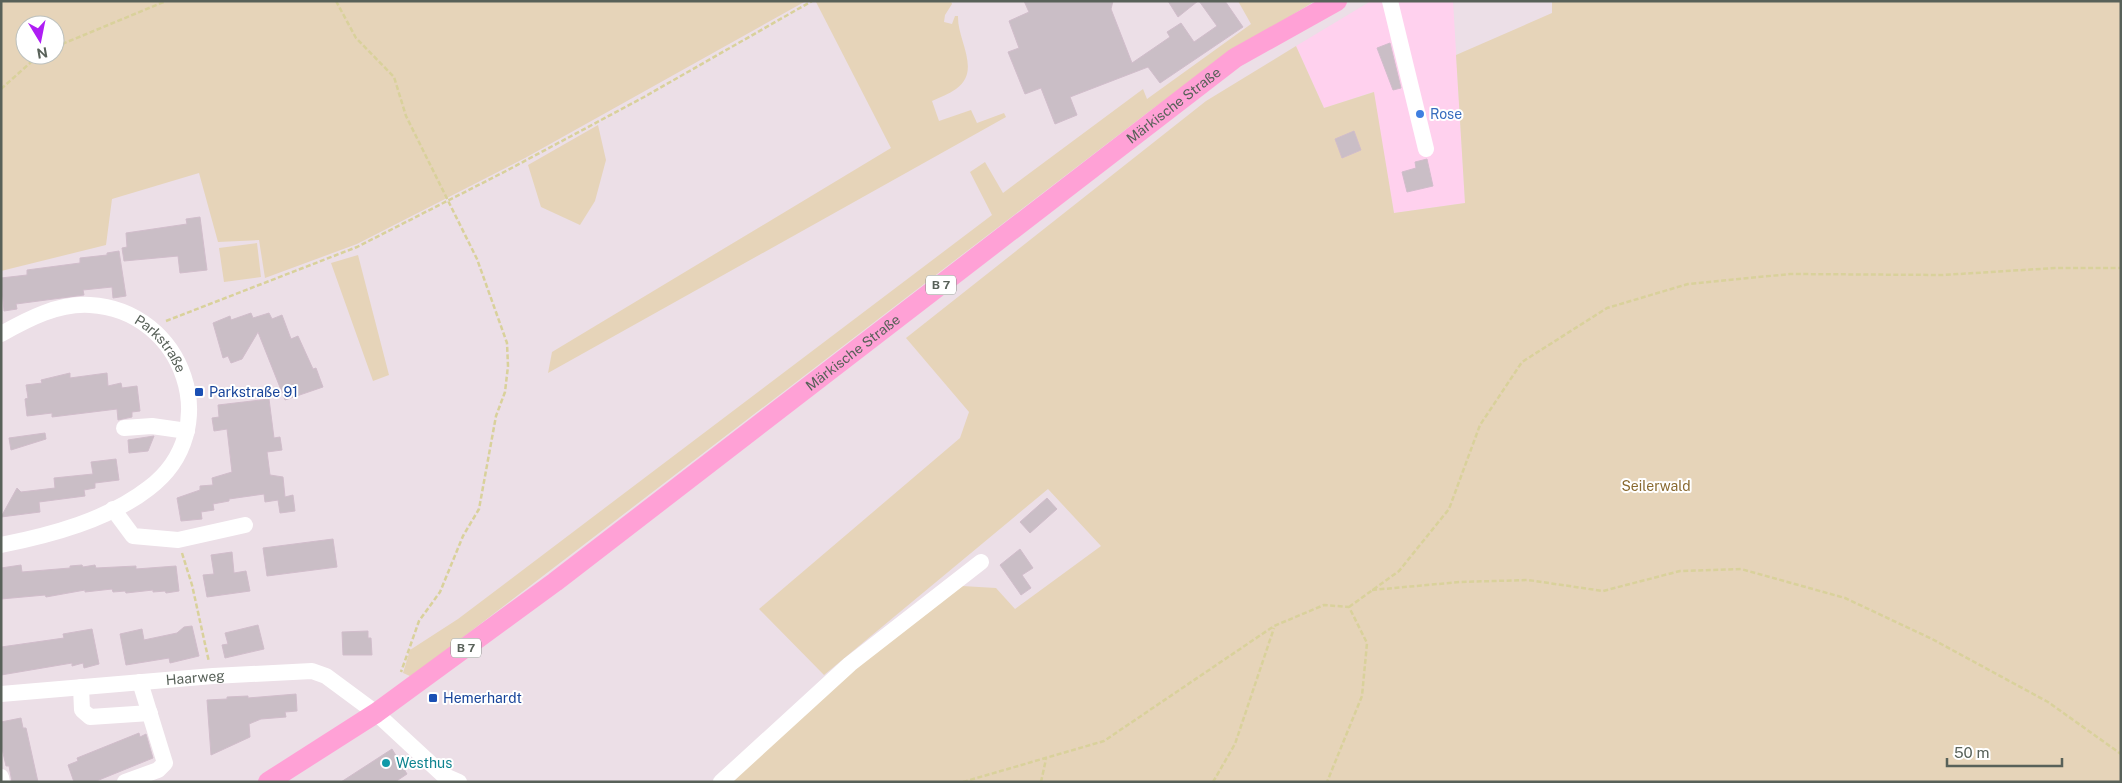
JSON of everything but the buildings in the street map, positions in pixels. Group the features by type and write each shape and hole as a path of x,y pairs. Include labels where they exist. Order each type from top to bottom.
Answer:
{"main road":[{"name":"Märkische Straße","path":"268,782 376,713 571,570 1235,58 1337,1"}],"street":[{"path":"1390,1 1426,148"},
{"name":"Parkstraße","path":"1,334 60,308 89,305 122,311 150,327 171,350 185,380 190,408 187,431 181,449 167,471 150,488 114,509 56,532 1,545"},
{"path":"124,428 152,426 187,431"},
{"path":"114,509 133,536 178,540 245,525"},
{"path":"721,782 850,664 981,562"},
{"name":"Haarweg","path":"1,694 213,676 312,671 326,676 376,713"},
{"path":"125,782 158,770 165,763 140,682"},
{"path":"81,687 82,710 90,717 150,713"},
{"path":"376,713 443,775 459,782"},
{"path":"1,777 2,782"}],"path":[{"path":"65,43 166,1"},
{"path":"336,1 356,38 394,77 406,116 477,259 506,343 508,366 505,392 496,416 480,509 463,536 440,592 419,621 400,674 403,694"},
{"path":"150,327 357,247 644,97 812,1"},
{"path":"1,89 28,65"},
{"path":"963,782 1104,742 1274,626 1324,605 1349,608 1399,571 1449,509 1480,425 1522,362 1607,308 1688,284 1790,274 1943,275 2055,268 2121,268"},
{"path":"178,540 192,585 213,676"},
{"path":"1372,590 1460,582 1528,580 1602,591 1680,571 1741,569 1845,598 1932,639 2048,702 2121,754"},
{"path":"1327,782 1362,696 1367,643 1349,608"},
{"path":"1213,782 1235,744 1274,626"},
{"path":"1040,782 1046,758"}],"shaded area":[{"path":"1371,1 1453,1 1465,203 1394,213 1373,92 1324,108 1296,46"}],"green space":[{"path":"1,1 806,1 525,158 357,244 265,278 259,240 218,242 199,173 112,199 106,245 1,271"},
{"path":"951,1 952,4 945,15 944,22 952,24 955,16 958,16 968,64 964,82 956,89 932,101 939,121 971,110 977,123 1004,113 1006,117 548,373 552,352 891,148 816,2"},
{"path":"1238,1 1315,1 1234,51 1151,110 419,671 410,676 403,673 410,650 458,619 992,215 970,172 985,162 1003,193 1143,89 1147,99 1251,24"},
{"name":"Seilerwald","path":"1552,1 2121,1 2121,782 731,782 859,664 962,586 996,588 1015,609 1101,546 1048,489 824,675 759,609 960,438 969,412 906,338 1206,101 1296,46 1324,108 1374,92 1394,213 1465,203 1456,55 1552,13"},
{"path":"598,125 606,160 595,201 580,225 541,207 528,165"},
{"path":"257,243 261,277 224,282 219,248"},
{"path":"358,255 389,375 373,381 331,263"}],"place":[{"name":"Rose","path":"1420,114"},
{"name":"Parkstraße 91","path":"199,392"},
{"name":"Hemerhardt","path":"433,698"},
{"name":"Westhus","path":"386,763"}]}
